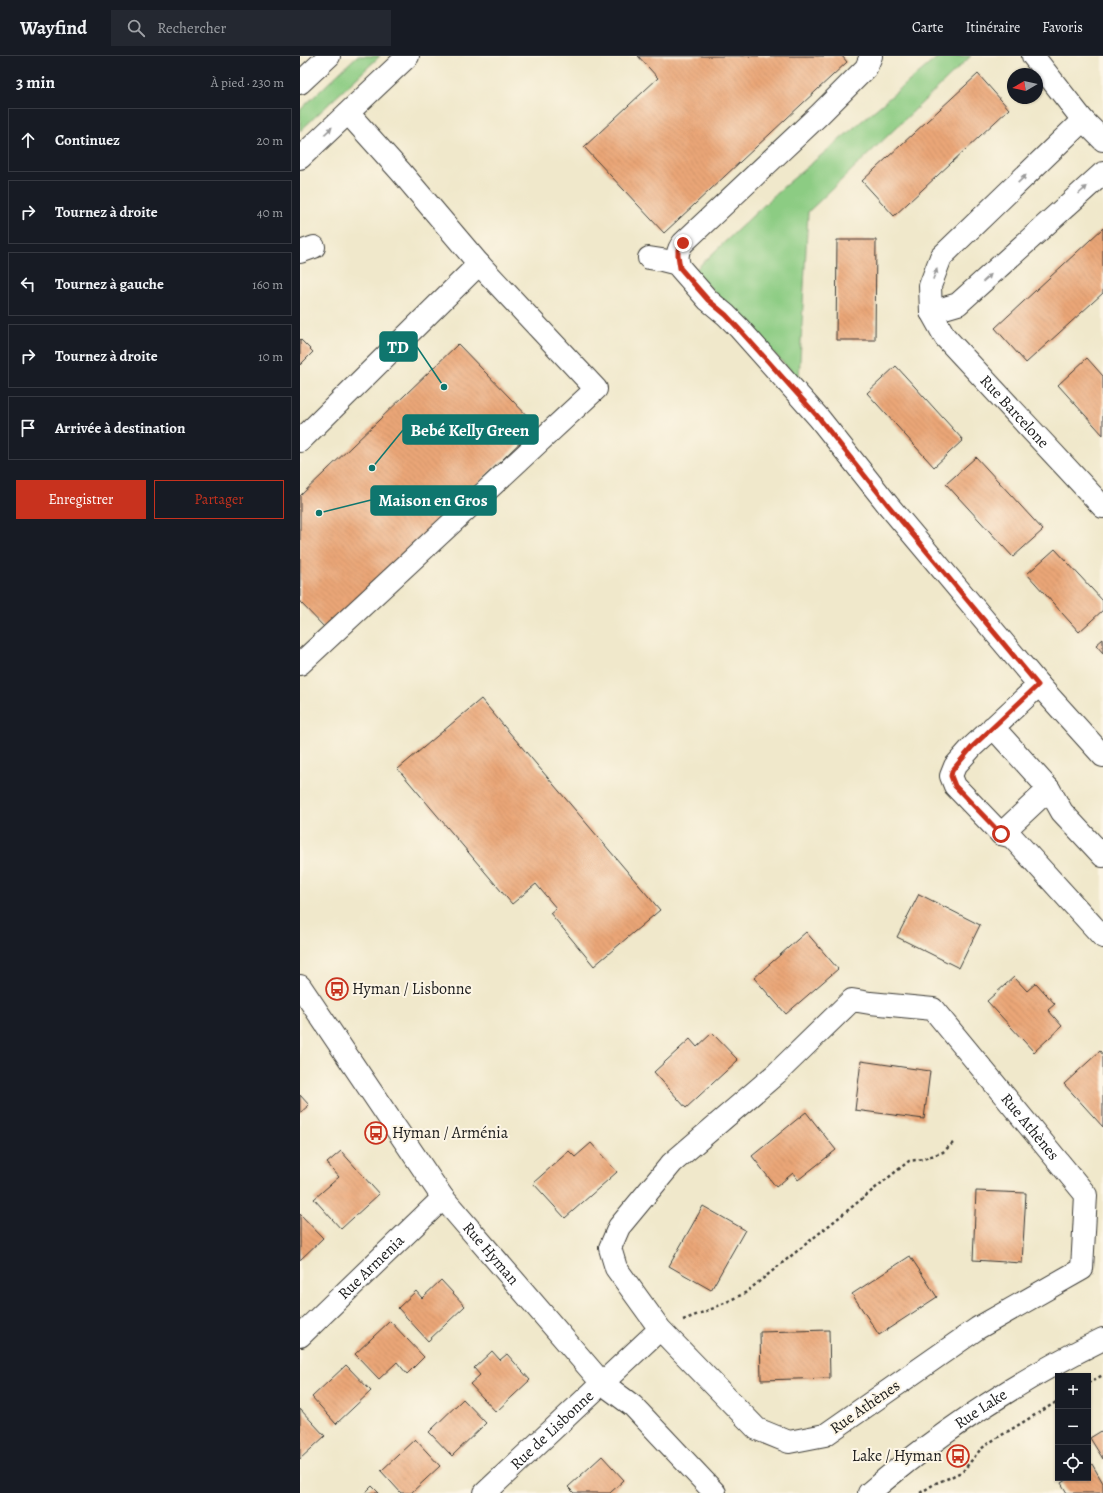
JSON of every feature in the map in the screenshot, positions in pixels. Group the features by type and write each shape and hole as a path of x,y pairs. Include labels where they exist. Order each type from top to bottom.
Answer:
{"street":[{"path":"300,83 329,56"},
{"path":"300,158 408,56"},
{"path":"871,56 866,68 819,115 683,243 678,250 678,264 708,300 726,315 819,418 888,505 1038,685 1103,756"},
{"path":"1034,56 1083,120 1103,140"},
{"path":"300,664 596,389 479,264 401,172 348,113"},
{"name":"Rue Barcelone","path":"1083,120 941,257 930,286 932,312 945,337 1103,507"},
{"path":"932,312 958,304 1103,173"},
{"path":"648,258 678,264"},
{"path":"300,441 479,264"},
{"path":"1038,685 972,747 955,766 951,776 955,786 1001,834 1012,837 1103,937"},
{"path":"993,727 1049,789 1062,812 1103,856"},
{"path":"1001,834 1049,789"},
{"name":"Rue Hyman","path":"301,990 443,1198 602,1383 632,1406 715,1493"},
{"name":"Rue Athènes","path":"852,1000 933,1009 1086,1195 1082,1269 978,1328 825,1435 789,1442 757,1428 660,1329 616,1268 610,1248 619,1227 672,1163 777,1073 852,1000"},
{"name":"Rue Armenia","path":"300,1336 443,1198"},
{"path":"602,1383 660,1329"},
{"name":"Rue Lake","path":"869,1493 912,1457 985,1406 1039,1373 1103,1339"},
{"name":"Rue de Lisbonne","path":"486,1493 602,1383"}],"path":[{"path":"660,1329 714,1308 745,1293 910,1161 923,1159 944,1152 953,1143"},
{"path":"1091,1381 1103,1375"},
{"name":"Rue Lake","path":"920,1493 936,1483 963,1471 980,1450 987,1444 1055,1403"}],"green space":[{"path":"357,56 380,56 300,131 300,110"},
{"path":"939,56 971,56 808,212 799,379 694,271 781,189"}],"building":[{"path":"638,56 842,56 847,62 664,233 584,147 658,78"},
{"path":"978,74 1009,109 894,216 862,181"},
{"path":"1103,228 1103,293 1026,363 995,328"},
{"path":"837,240 876,240 875,340 836,340"},
{"path":"300,339 313,352 300,365"},
{"path":"458,344 537,426 327,630 300,602 300,496"},
{"path":"1087,358 1103,376 1103,435 1058,385"},
{"path":"896,366 963,440 934,467 867,393"},
{"path":"976,457 1043,530 1013,557 946,484"},
{"path":"1055,549 1103,601 1103,610 1079,632 1027,574"},
{"path":"1103,639 1103,653 1096,645"},
{"path":"481,699 660,910 594,966 550,913 556,908 536,884 512,904 398,769"},
{"path":"919,894 980,925 959,968 897,937"},
{"path":"806,932 838,969 786,1014 754,978"},
{"path":"1014,977 1027,991 1036,983 1055,1004 1048,1010 1062,1026 1034,1052 987,1001"},
{"path":"712,1033 738,1060 686,1108 654,1072 690,1039 697,1047"},
{"path":"1100,1051 1103,1055 1103,1127 1064,1084"},
{"path":"861,1061 930,1071 924,1119 855,1110"},
{"path":"300,1095 309,1105 300,1113"},
{"path":"806,1112 836,1150 798,1180 793,1173 776,1187 752,1156"},
{"path":"591,1143 617,1172 565,1218 533,1183 569,1151 575,1157"},
{"path":"341,1151 379,1194 341,1229 314,1199 339,1177 327,1163"},
{"path":"976,1191 1026,1193 1022,1263 973,1260"},
{"path":"703,1206 745,1230 711,1290 669,1266"},
{"path":"300,1214 323,1238 300,1260"},
{"path":"910,1256 937,1297 879,1335 852,1294"},
{"path":"441,1280 465,1306 428,1341 398,1308 416,1291 422,1298"},
{"path":"390,1321 424,1357 407,1374 397,1362 379,1379 355,1354"},
{"path":"829,1330 830,1378 761,1380 760,1332"},
{"path":"492,1351 500,1360 507,1354 530,1380 496,1412 470,1384 480,1375 474,1368"},
{"path":"346,1365 371,1391 336,1424 312,1397"},
{"path":"463,1399 486,1423 452,1456 429,1432"},
{"path":"300,1409 325,1436 300,1459"},
{"path":"1103,1430 1103,1459 1091,1440 1091,1437"},
{"path":"415,1439 440,1466 411,1493 401,1493 381,1471"},
{"path":"602,1456 624,1480 610,1493 574,1493 568,1487"},
{"path":"1091,1464 1103,1483 1103,1493 1067,1493 1061,1483 1064,1481 1091,1481"},
{"path":"372,1486 379,1493 365,1493"}],"place":[{"name":"TD","path":"444,387"},
{"name":"Bebé Kelly Green","path":"372,468"},
{"name":"Maison en Gros","path":"319,513"},
{"name":"Hyman / Lisbonne","path":"337,989"},
{"name":"Hyman / Arménia","path":"376,1133"},
{"name":"Lake / Hyman","path":"958,1456"}],"route":[{"path":"683,243 678,250 677,259 680,268 708,300 726,315 819,418 888,505 1038,685 972,747 952,771 952,781 955,786 1001,834"}]}
